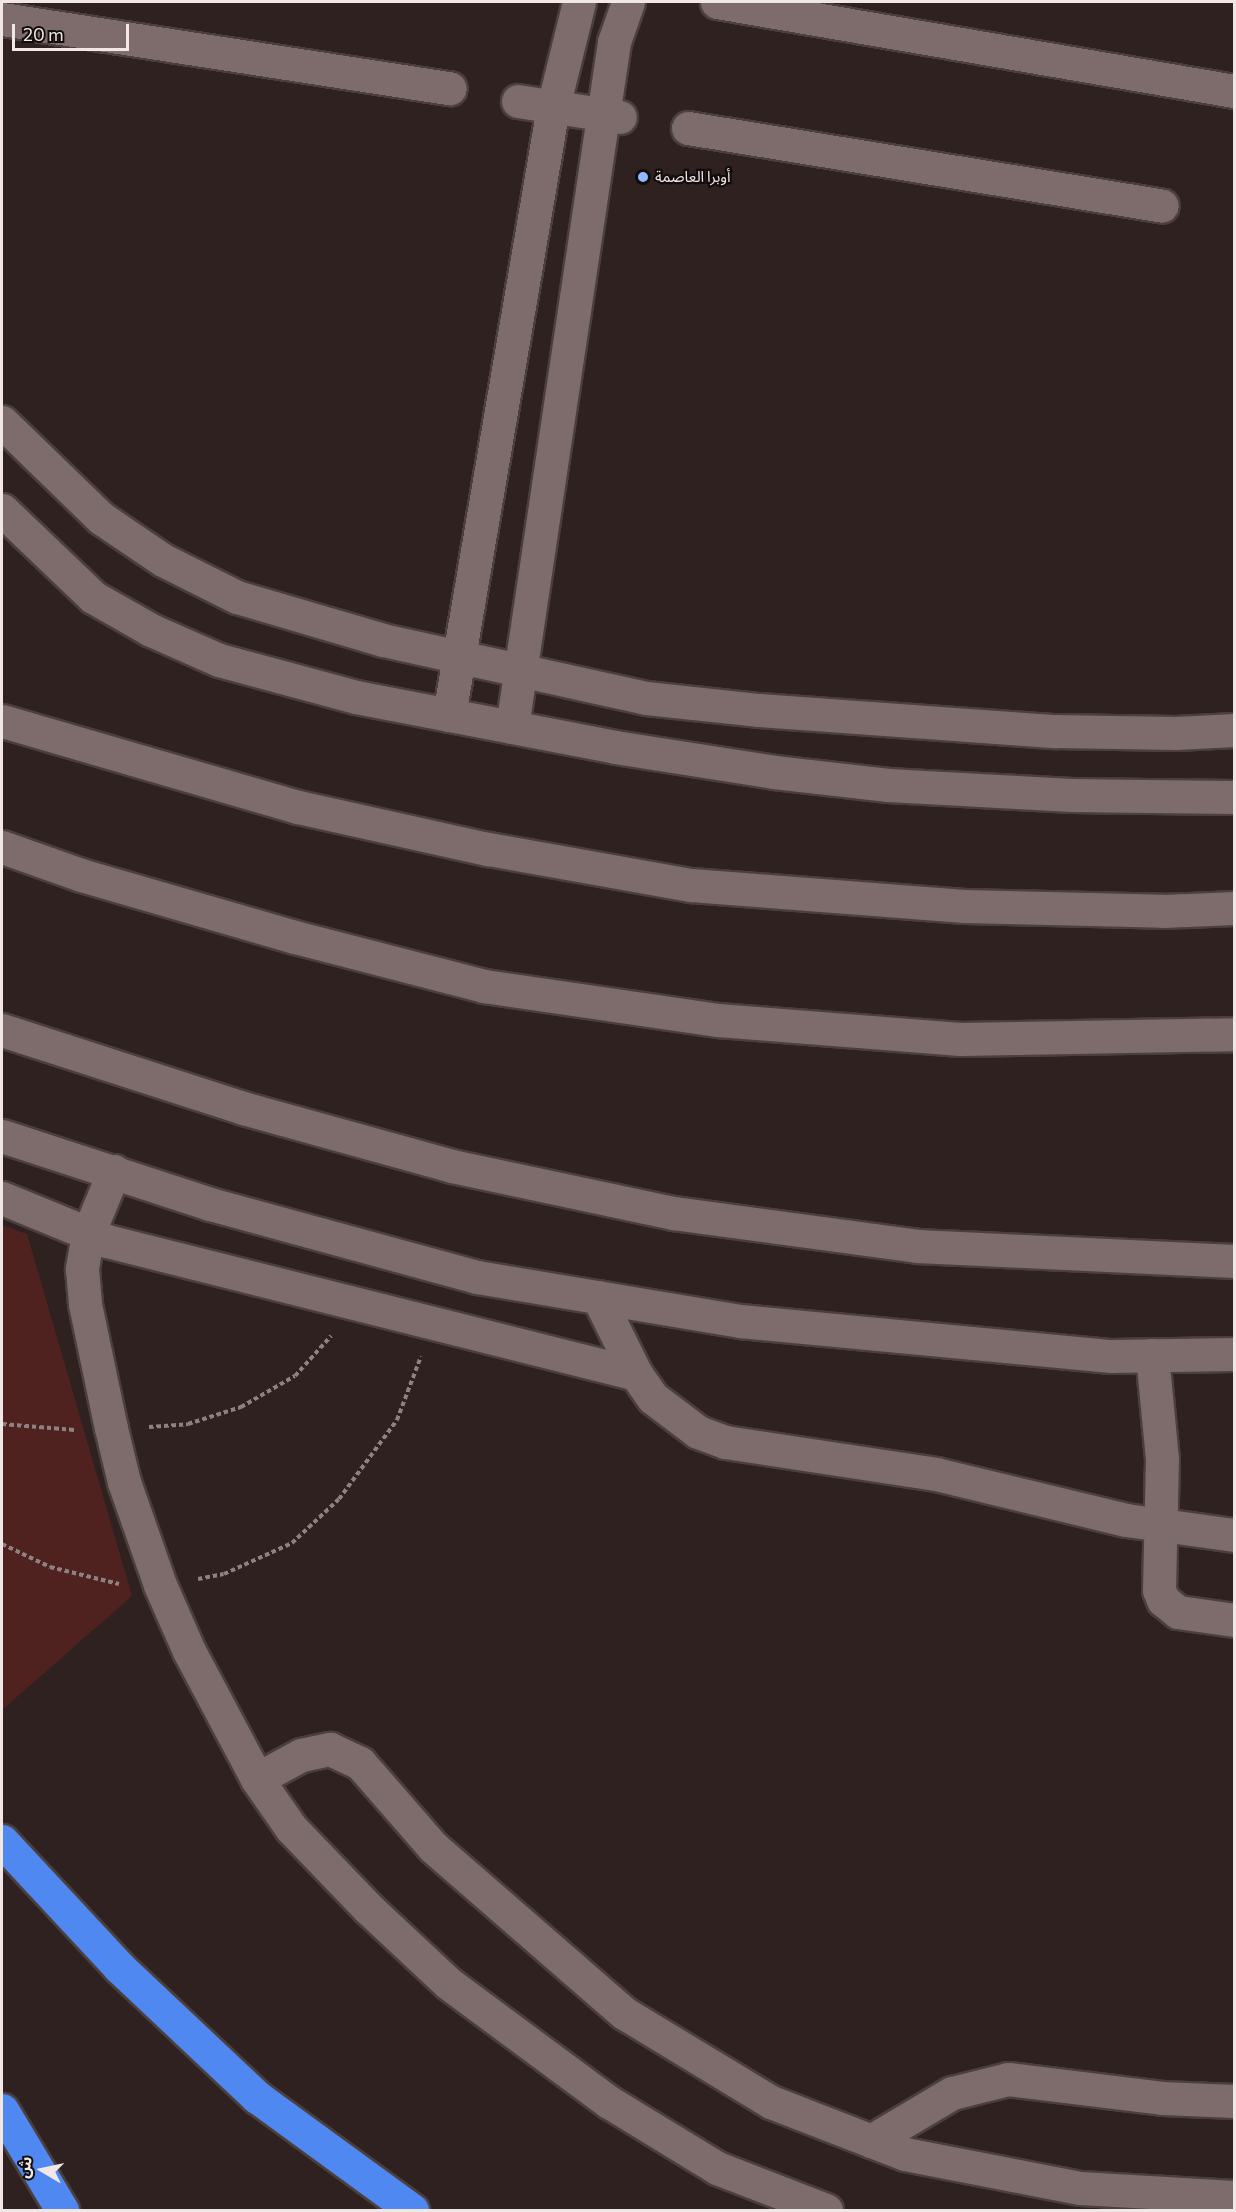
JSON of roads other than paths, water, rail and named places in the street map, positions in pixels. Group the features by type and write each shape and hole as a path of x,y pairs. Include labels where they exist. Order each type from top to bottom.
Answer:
{"highway":[{"path":"2,1841 119,1967 257,2097 412,2211"},
{"path":"2,2110 62,2211"}],"street":[{"path":"450,715 458,657 553,107 579,2"},
{"path":"512,727 612,116 614,42 628,2"},
{"path":"722,2 1234,91"},
{"path":"2,19 450,88"},
{"path":"518,101 612,116"},
{"path":"688,128 1162,206"},
{"path":"2,422 101,518 163,560 237,597 458,657 646,698 759,710 1055,731 1176,733 1234,730"},
{"path":"2,510 93,597 150,630 219,660 356,697 512,727 774,772 888,785 1072,795 1234,797"},
{"path":"2,721 298,807 488,849 692,885 964,906 1163,911 1234,908"},
{"path":"2,846 81,875 295,937 484,986 718,1020 960,1039 1234,1034"},
{"path":"2,1030 243,1108 430,1160 674,1213 918,1246 1234,1261"},
{"path":"2,1136 210,1204 477,1277 740,1321 1111,1356 1234,1354"},
{"path":"114,1171 88,1234 82,1286 111,1428 124,1482 160,1585 189,1651 257,1779 291,1828 369,1909 448,1983 609,2102 717,2168 826,2211"},
{"path":"2,1198 88,1234 636,1374"},
{"path":"598,1298 636,1374 653,1398 674,1416 725,1442 936,1474 1161,1527 1234,1534"},
{"path":"1152,1355 1161,1428 1161,1527 1158,1580 1163,1600 1178,1612 1234,1620"},
{"path":"257,1779 301,1755 330,1749 360,1762 433,1846 624,2013 771,2102 905,2154 1080,2188 1234,2197"},
{"path":"871,2141 952,2093 1008,2079 1162,2098 1234,2101"}],"place":[{"name":"أوبرا العاصمة","path":"643,177"}]}
